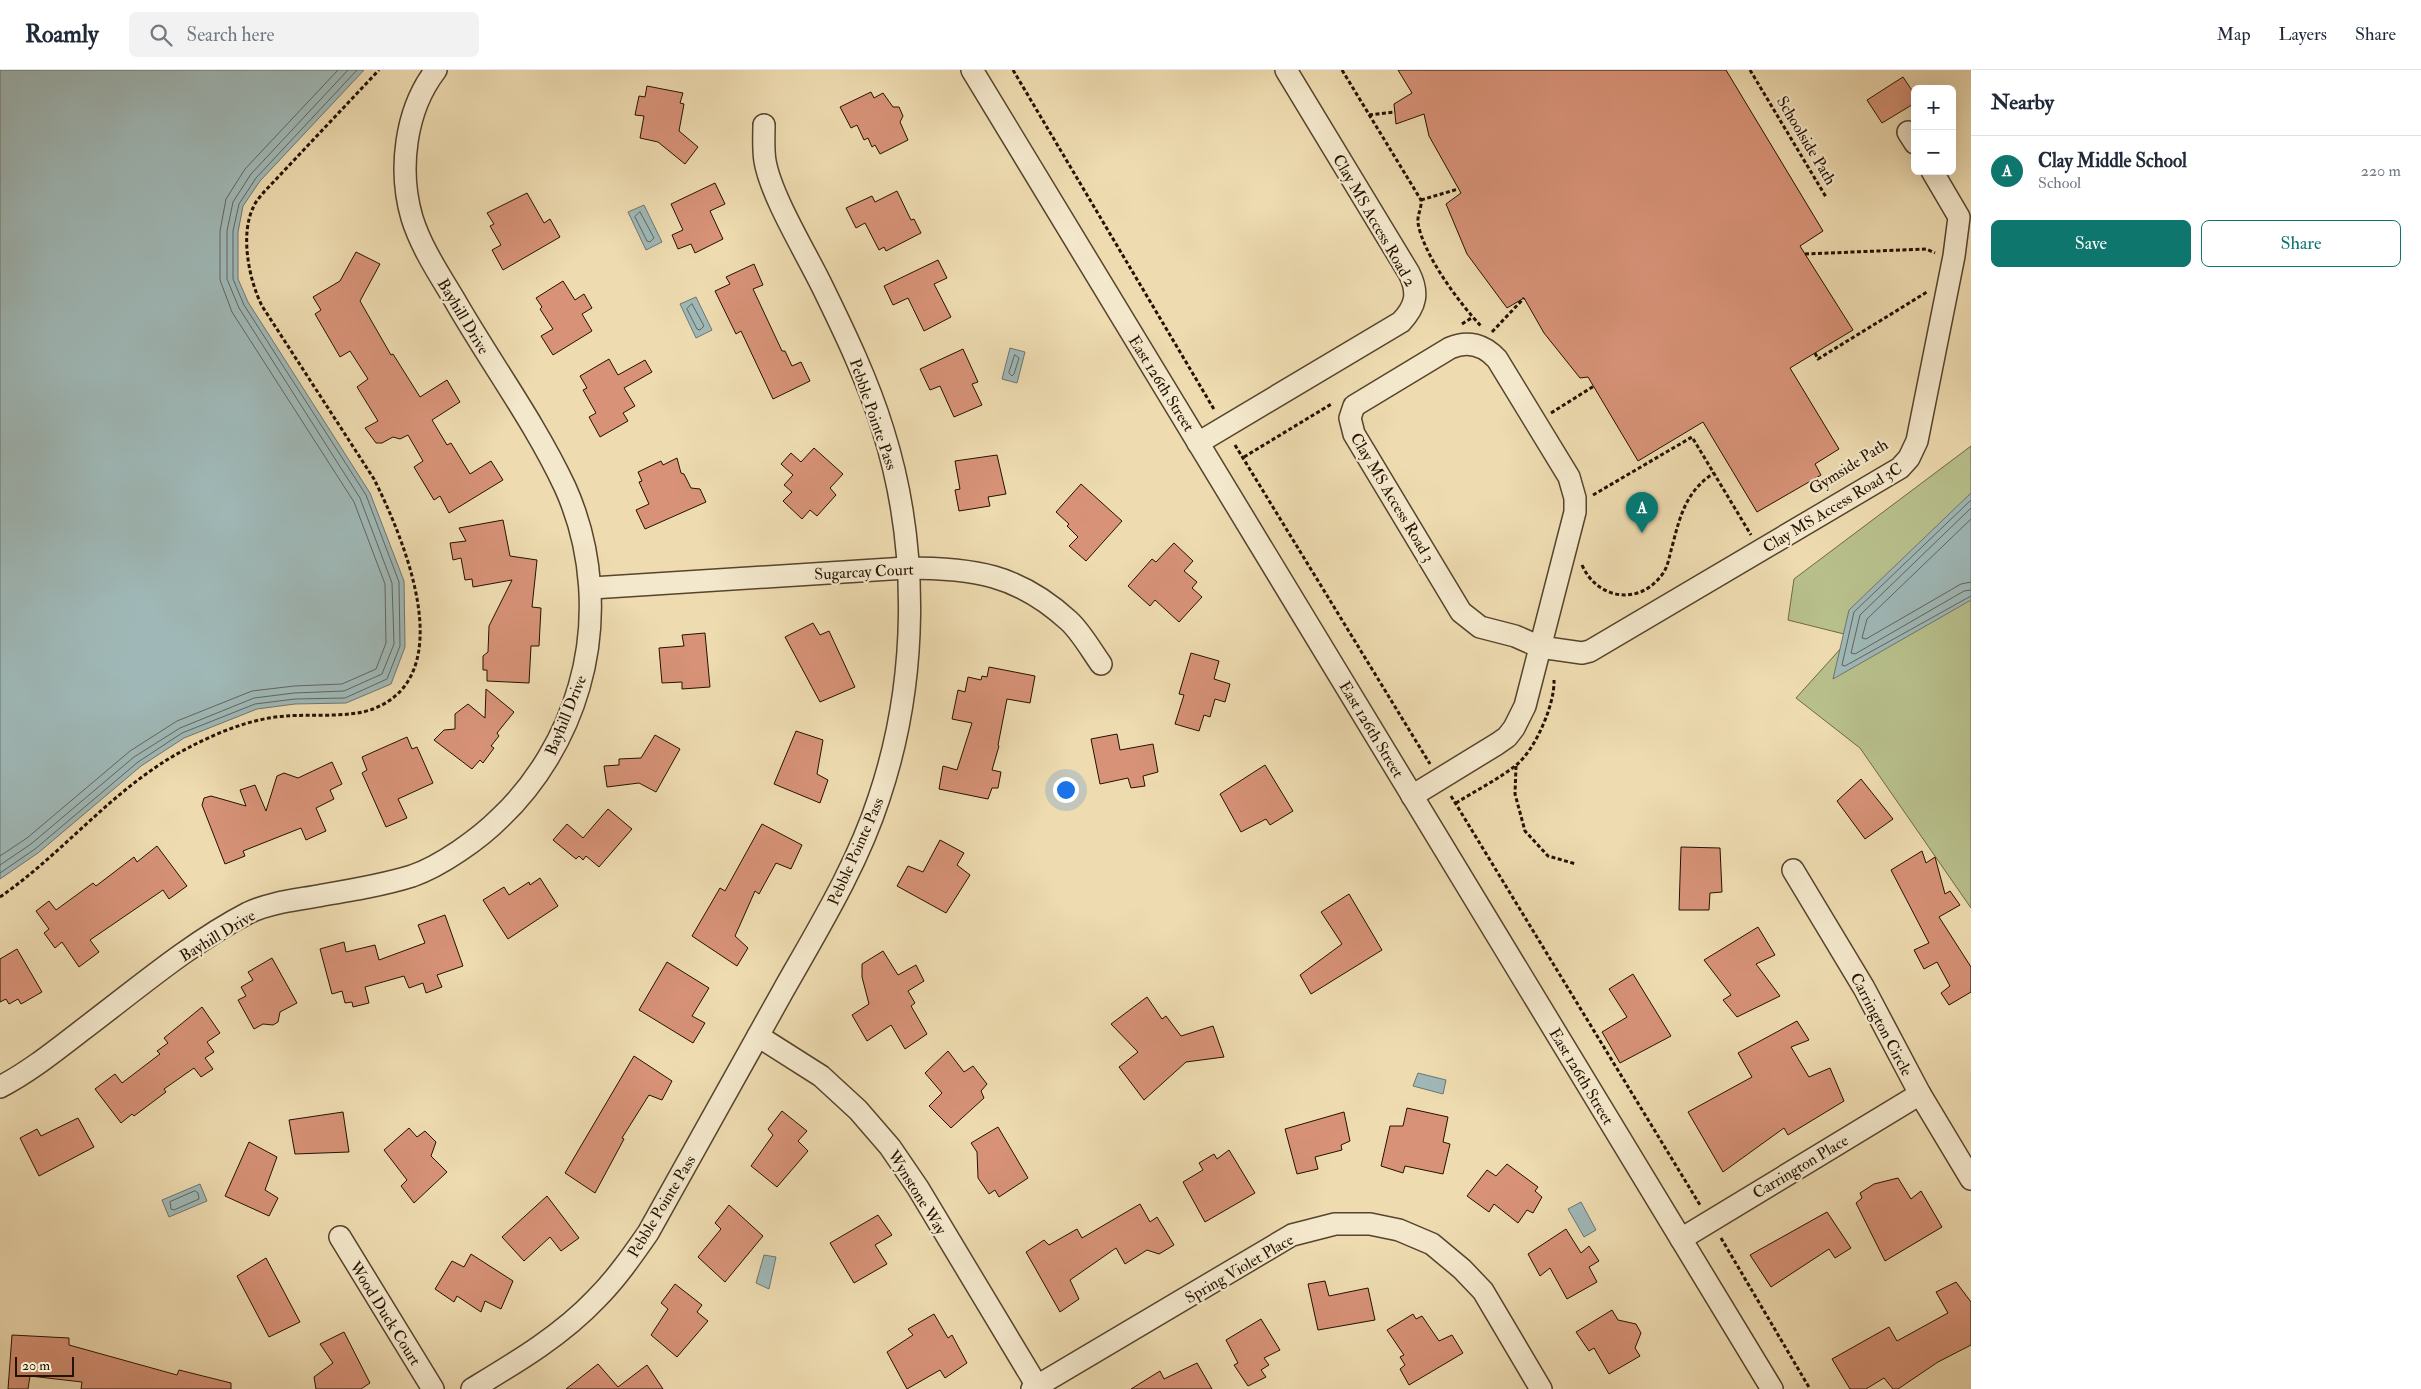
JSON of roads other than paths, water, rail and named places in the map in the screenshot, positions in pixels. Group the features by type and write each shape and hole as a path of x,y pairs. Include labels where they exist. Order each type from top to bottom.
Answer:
{"street":[{"name":"Bayhill Drive","path":"0,1087 50,1055 179,956 249,913 274,904 372,887 416,875 474,839 501,817 544,765 562,732 585,666 592,588 580,533 566,489 535,431 431,260 412,218 406,177 406,151 411,120 418,98 436,70"},
{"name":"East 126th Street","path":"972,70 1772,1389"},
{"name":"Clay MS Access Road 2","path":"1198,443 1401,322 1409,314 1415,302 1416,291 1408,273 1286,70"},
{"name":"Pebble Pointe Pass","path":"472,1389 526,1356 595,1300 625,1265 648,1233 827,914 862,843 880,797 899,724 906,672 908,603 897,480 867,384 837,316 773,187 765,161 764,125"},
{"name":"Clay MS Access Road 3C","path":"1540,647 1582,653 1590,651 1906,463 1917,441 1954,256 1959,217 1934,175"},
{"name":"Clay MS Access Road 3","path":"1412,796 1507,736 1524,706 1540,647 1575,512 1569,477 1497,359 1484,348 1475,345 1457,345 1354,406 1350,425 1461,612 1480,627 1515,636 1540,647"},
{"name":"Sugarcay Court","path":"592,588 906,568 952,568 990,575 1028,590 1070,622 1101,664"},
{"name":"Carrington Circle","path":"1793,870 1864,988 1920,1094 1971,1179"},
{"name":"Wynstone Way","path":"758,1036 821,1076 858,1110 890,1147 918,1188 1034,1387"},
{"name":"Carrington Place","path":"1681,1239 1920,1094"},
{"name":"Spring Violet Place","path":"1034,1387 1292,1235 1334,1224 1370,1224 1399,1230 1432,1244 1462,1269 1483,1291 1541,1389"},
{"name":"Wood Duck Court","path":"340,1237 432,1389"}],"water":[{"path":"0,70 364,70 260,181 243,206 238,232 238,279 248,302 370,493 404,581 405,647 391,684 346,703 295,704 257,709 184,738 141,766 38,853 0,879"},
{"path":"644,205 662,242 646,250 628,212"},
{"path":"696,297 712,330 696,338 680,304"},
{"path":"1010,348 1025,352 1017,383 1002,379"},
{"path":"1971,493 1971,600 1833,679 1849,610"},
{"path":"1418,1073 1446,1080 1443,1094 1413,1086"},
{"path":"200,1184 207,1201 169,1217 162,1200"},
{"path":"1581,1202 1596,1230 1584,1237 1568,1209"},
{"path":"764,1255 776,1257 769,1289 756,1283"}],"place":[{"name":"Clay Middle School","path":"1642,533"}]}
